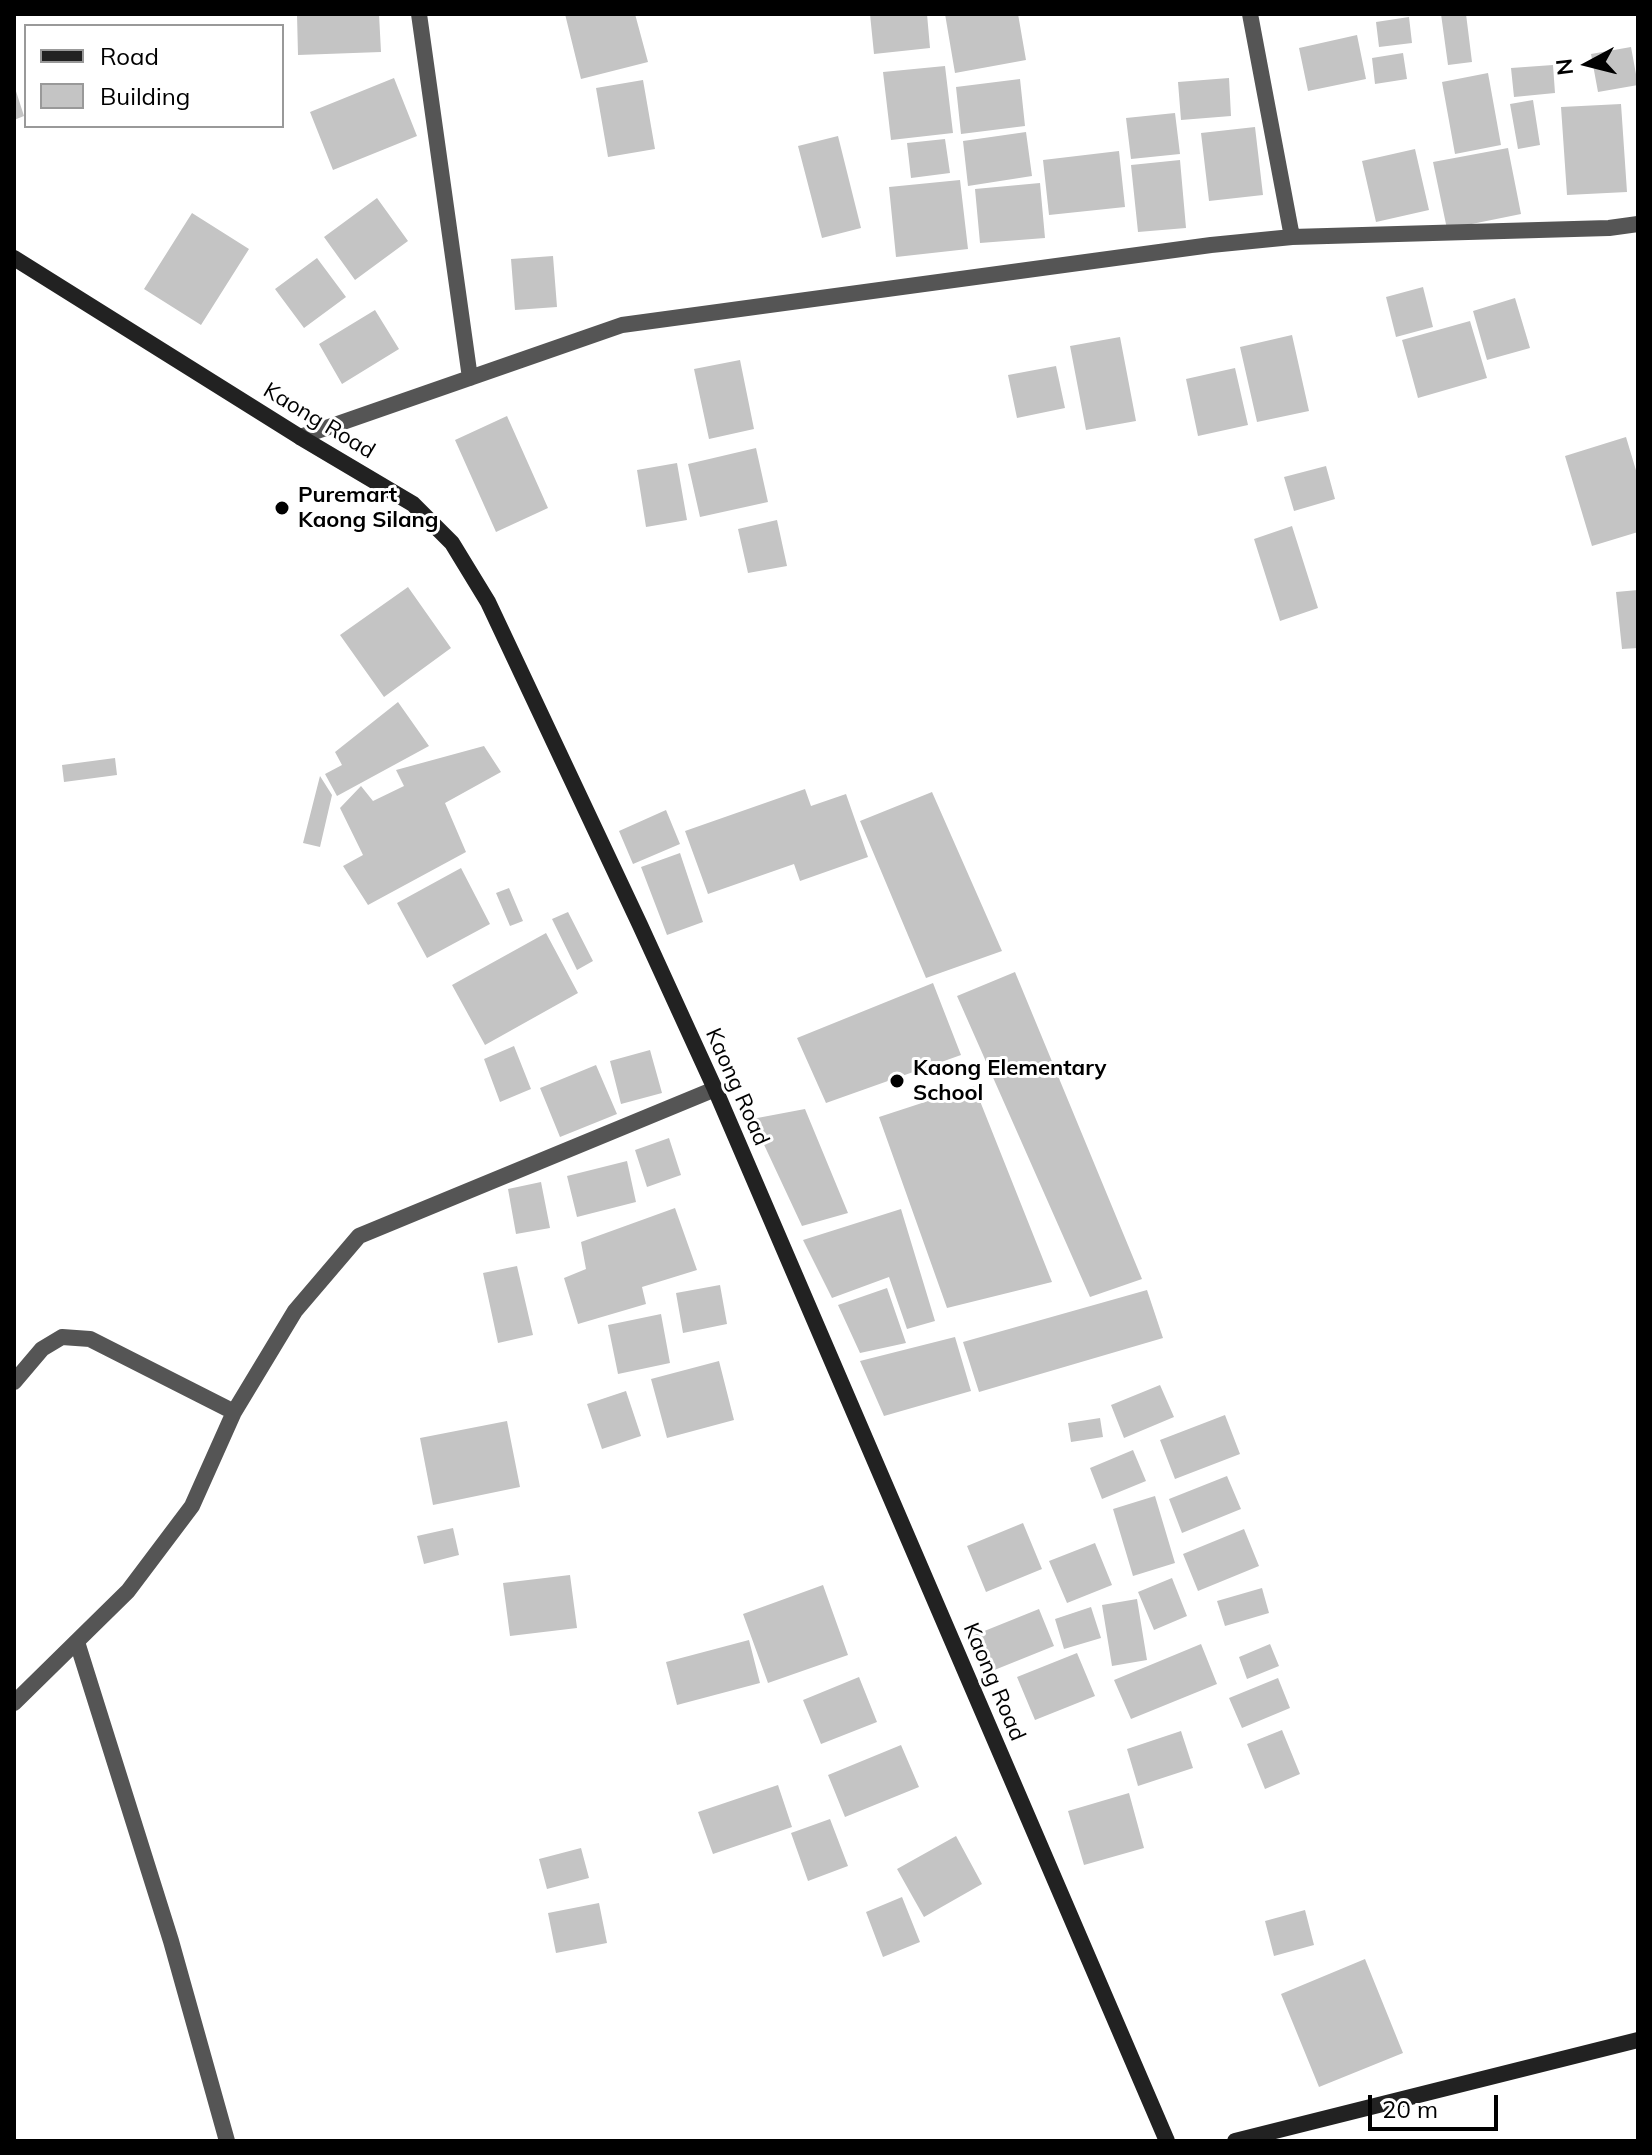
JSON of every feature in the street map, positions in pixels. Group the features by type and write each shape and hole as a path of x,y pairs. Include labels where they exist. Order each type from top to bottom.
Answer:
{"main road":[{"name":"Kaong Road","path":"14,258 413,504 452,543 488,602 715,1089 1167,2141"},
{"path":"1235,2141 1638,2040"}],"street":[{"path":"419,14 470,378"},
{"path":"1250,14 1292,237"},
{"path":"300,437 622,325 1292,237 1609,228 1638,224"},
{"path":"14,1703 128,1591 192,1506 234,1412 295,1311 359,1236 715,1089"},
{"path":"14,1382 42,1349 62,1337 90,1339 234,1412"},
{"path":"77,1642 171,1941 227,2141"}],"building":[{"path":"297,14 379,14 381,52 298,55"},
{"path":"565,14 635,14 648,62 581,79"},
{"path":"870,14 927,14 930,48 874,54"},
{"path":"945,14 1018,14 1026,60 955,73"},
{"path":"1441,14 1466,14 1472,62 1448,65"},
{"path":"1409,17 1412,43 1379,47 1376,22"},
{"path":"1357,35 1366,79 1308,91 1299,48"},
{"path":"1631,47 1638,85 1598,92 1591,54"},
{"path":"1403,53 1407,79 1375,84 1372,58"},
{"path":"1553,65 1555,93 1514,97 1511,68"},
{"path":"945,66 953,133 891,140 883,72"},
{"path":"1488,73 1501,145 1455,154 1442,82"},
{"path":"394,78 417,136 333,170 310,112"},
{"path":"1229,78 1231,116 1181,120 1178,82"},
{"path":"1020,79 1025,126 961,134 956,87"},
{"path":"643,80 655,149 608,157 596,88"},
{"path":"14,85 24,116 14,120"},
{"path":"1533,100 1540,145 1518,149 1510,104"},
{"path":"1621,104 1627,192 1567,195 1561,107"},
{"path":"1175,113 1180,154 1131,159 1126,118"},
{"path":"1255,127 1263,195 1209,201 1201,133"},
{"path":"1026,132 1032,176 968,186 963,141"},
{"path":"838,136 861,228 822,238 798,146"},
{"path":"945,139 950,173 911,178 907,143"},
{"path":"1508,148 1521,214 1447,229 1433,162"},
{"path":"1415,149 1429,210 1376,222 1362,161"},
{"path":"1119,151 1125,207 1049,215 1043,160"},
{"path":"1180,160 1186,228 1138,232 1131,165"},
{"path":"960,180 968,249 896,257 889,187"},
{"path":"1040,183 1045,238 980,243 975,189"},
{"path":"377,198 408,241 355,280 324,237"},
{"path":"192,213 249,249 201,325 144,289"},
{"path":"553,256 557,307 515,310 511,259"},
{"path":"317,258 346,297 304,328 275,289"},
{"path":"1423,287 1433,327 1396,337 1386,297"},
{"path":"1515,298 1530,348 1487,360 1473,311"},
{"path":"375,310 399,349 342,384 319,344"},
{"path":"1470,321 1487,378 1418,398 1402,340"},
{"path":"1292,335 1309,411 1257,422 1240,347"},
{"path":"1120,337 1136,421 1086,430 1070,346"},
{"path":"740,360 754,429 709,439 694,369"},
{"path":"1056,366 1065,408 1017,418 1008,375"},
{"path":"1235,368 1248,425 1198,436 1186,379"},
{"path":"507,416 548,508 496,532 455,440"},
{"path":"1626,437 1638,477 1638,532 1592,546 1565,456"},
{"path":"756,448 768,502 700,517 688,464"},
{"path":"677,463 687,520 646,527 637,470"},
{"path":"1326,466 1335,499 1294,511 1284,477"},
{"path":"777,520 787,566 748,573 738,529"},
{"path":"1292,526 1318,608 1280,621 1254,539"},
{"path":"408,587 451,648 384,697 340,635"},
{"path":"1638,590 1638,648 1622,649 1616,592"},
{"path":"398,702 429,746 337,796 325,774 342,765 335,752"},
{"path":"484,746 501,772 445,803 466,852 368,905 343,866 363,855 340,808 361,786 373,801 404,786 396,770"},
{"path":"115,758 117,775 64,782 62,765"},
{"path":"320,776 332,795 320,847 303,843"},
{"path":"805,789 811,806 846,794 868,857 800,881 794,864 708,894 685,831"},
{"path":"932,792 1002,951 926,978 860,821"},
{"path":"666,810 680,844 633,864 619,831"},
{"path":"680,853 703,922 667,935 641,867"},
{"path":"461,868 490,924 427,958 397,903"},
{"path":"509,888 523,921 510,926 496,893"},
{"path":"568,912 593,961 577,970 552,919"},
{"path":"546,933 578,993 485,1045 452,985"},
{"path":"1015,972 1142,1279 1090,1297 957,996"},
{"path":"933,983 961,1055 826,1103 797,1038"},
{"path":"514,1046 531,1089 500,1102 484,1059"},
{"path":"650,1050 662,1093 621,1104 610,1061"},
{"path":"596,1065 617,1114 560,1137 540,1088"},
{"path":"974,1086 1052,1282 947,1308 879,1117"},
{"path":"805,1109 848,1213 802,1226 752,1119"},
{"path":"669,1138 681,1175 647,1187 635,1150"},
{"path":"627,1161 636,1202 577,1217 567,1176"},
{"path":"541,1182 550,1228 516,1234 508,1189"},
{"path":"675,1208 697,1270 642,1287 646,1304 578,1324 564,1278 586,1269 581,1242"},
{"path":"901,1209 935,1321 907,1329 889,1277 832,1298 803,1240"},
{"path":"517,1266 533,1335 498,1343 483,1273"},
{"path":"720,1285 727,1324 683,1333 676,1293"},
{"path":"887,1288 906,1343 860,1353 838,1305"},
{"path":"1147,1290 1163,1338 979,1392 963,1342"},
{"path":"661,1314 670,1363 618,1374 608,1325"},
{"path":"955,1337 971,1391 884,1416 860,1361"},
{"path":"719,1361 734,1420 667,1438 651,1379"},
{"path":"1160,1385 1174,1417 1124,1438 1111,1405"},
{"path":"626,1391 641,1436 602,1449 587,1404"},
{"path":"1225,1415 1240,1454 1175,1479 1160,1440"},
{"path":"1100,1418 1103,1437 1071,1442 1068,1423"},
{"path":"507,1421 520,1487 433,1505 420,1438"},
{"path":"1133,1450 1146,1481 1102,1499 1090,1468"},
{"path":"1227,1476 1241,1509 1182,1533 1169,1499"},
{"path":"1155,1496 1175,1563 1133,1576 1113,1509"},
{"path":"1023,1523 1042,1569 986,1592 967,1546"},
{"path":"453,1528 459,1555 424,1564 417,1536"},
{"path":"1244,1529 1259,1566 1198,1591 1183,1554"},
{"path":"1095,1543 1112,1585 1067,1603 1049,1561"},
{"path":"570,1575 577,1628 510,1636 503,1583"},
{"path":"1172,1578 1187,1616 1154,1630 1138,1592"},
{"path":"823,1585 848,1655 768,1683 743,1614"},
{"path":"1262,1588 1269,1613 1225,1626 1217,1601"},
{"path":"1137,1599 1147,1660 1112,1666 1102,1605"},
{"path":"1091,1607 1101,1638 1064,1649 1055,1619"},
{"path":"1039,1609 1054,1646 982,1675 967,1638"},
{"path":"749,1640 760,1683 677,1705 666,1662"},
{"path":"1201,1644 1217,1684 1131,1719 1114,1680"},
{"path":"1270,1644 1279,1666 1247,1679 1239,1657"},
{"path":"1077,1653 1095,1696 1035,1720 1017,1677"},
{"path":"859,1677 877,1722 821,1744 803,1700"},
{"path":"1278,1678 1290,1708 1242,1728 1229,1698"},
{"path":"1282,1730 1300,1774 1265,1789 1247,1744"},
{"path":"1181,1731 1193,1768 1138,1786 1127,1749"},
{"path":"901,1745 919,1787 845,1817 828,1775"},
{"path":"778,1785 792,1827 713,1854 698,1812"},
{"path":"1129,1793 1144,1848 1084,1865 1068,1811"},
{"path":"830,1819 848,1866 808,1881 791,1833"},
{"path":"956,1836 982,1884 924,1917 897,1869"},
{"path":"581,1848 589,1878 547,1889 539,1859"},
{"path":"902,1897 920,1942 883,1957 866,1912"},
{"path":"599,1903 607,1943 556,1953 548,1913"},
{"path":"1305,1910 1314,1945 1274,1956 1265,1921"},
{"path":"1365,1959 1403,2053 1319,2087 1281,1994"}],"place":[{"name":"Puremart Kaong Silang","path":"282,508"},
{"name":"Kaong Elementary School","path":"897,1081"}]}
